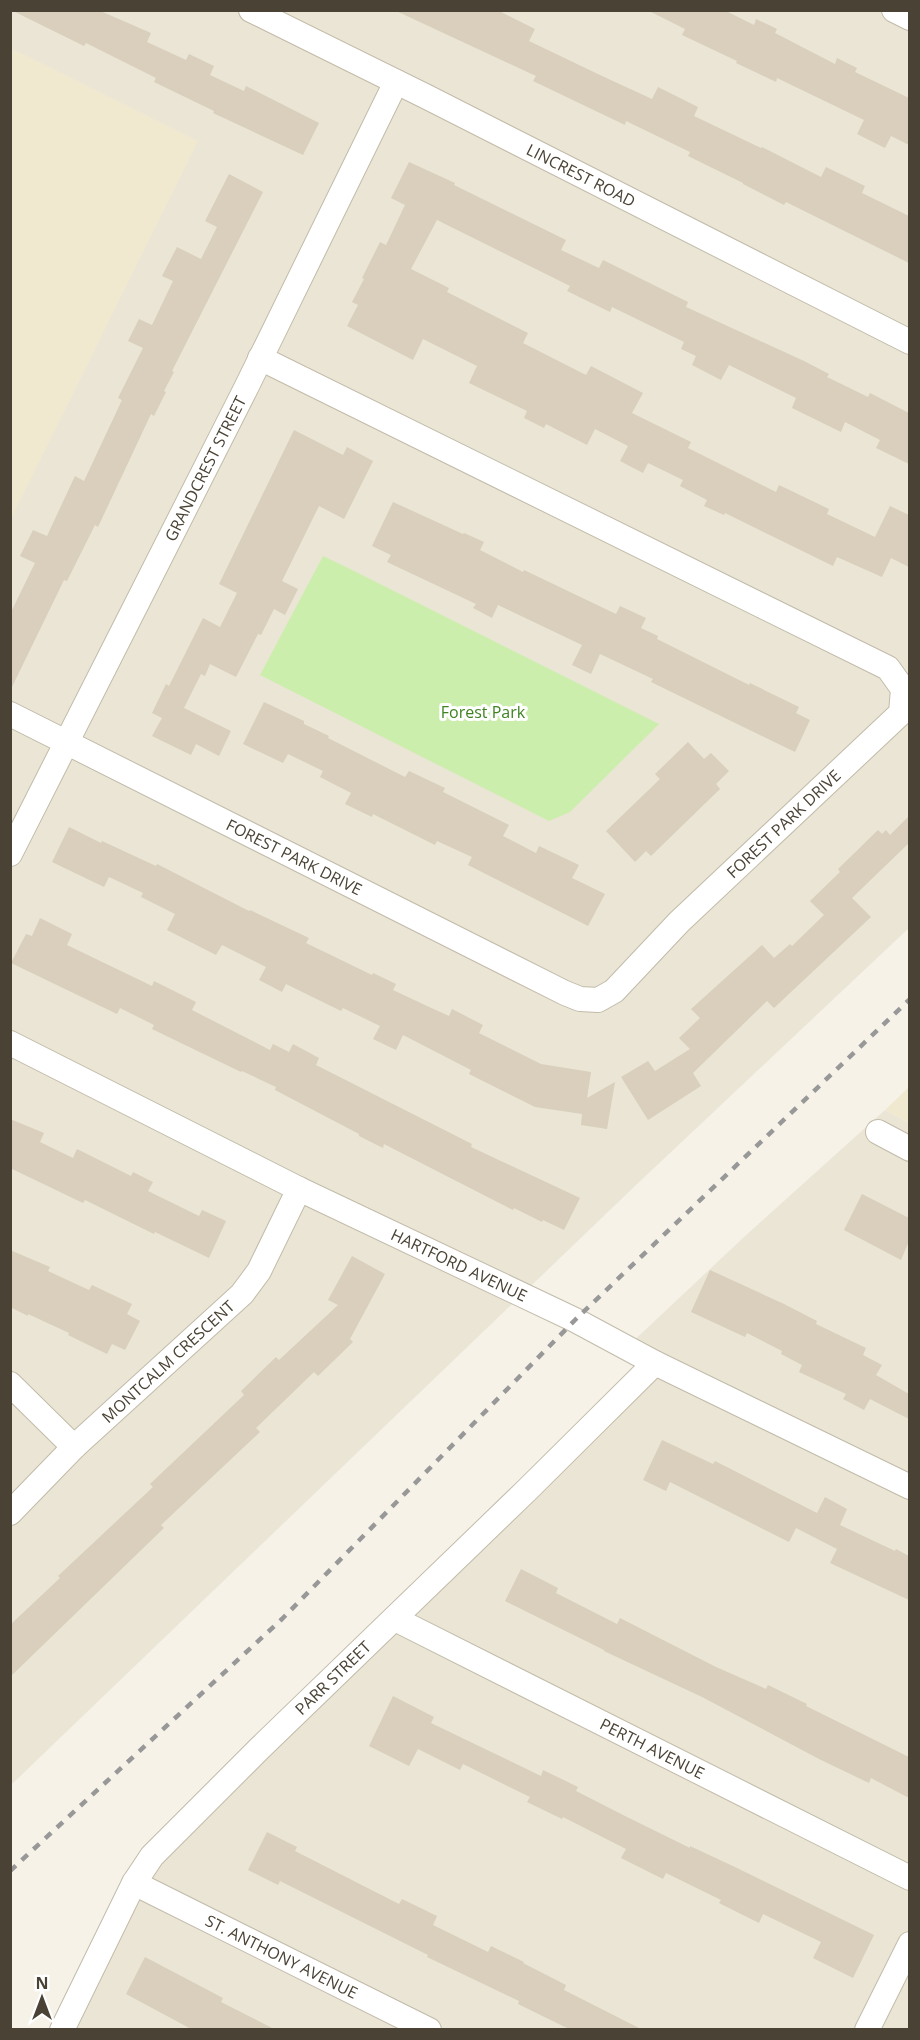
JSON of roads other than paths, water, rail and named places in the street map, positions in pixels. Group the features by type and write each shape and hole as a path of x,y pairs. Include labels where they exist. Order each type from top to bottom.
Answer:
{"street":[{"name":"LINCREST ROAD","path":"251,10 909,342"},
{"path":"894,10 909,18"},
{"name":"GRANDCREST STREET","path":"10,854 396,82"},
{"name":"FOREST PARK DRIVE","path":"10,714 565,993 580,999 598,1000 614,991 679,922 901,713 903,689 888,668 260,358"},
{"name":"HARTFORD AVENUE","path":"10,1042 298,1189 575,1320 655,1363 909,1487"},
{"path":"878,1132 909,1149"},
{"name":"MONTCALM CRESCENT","path":"10,1513 74,1448 242,1294 259,1271 298,1189"},
{"name":"PARR STREET","path":"62,2030 134,1883 152,1856 655,1363"},
{"path":"10,1384 74,1448"},
{"name":"PERTH AVENUE","path":"395,1619 909,1878"},
{"name":"ST. ANTHONY AVENUE","path":"134,1883 429,2030"},
{"path":"867,2030 909,1944"}],"railway":[{"path":"10,1871 282,1619 575,1320 910,999"}],"park label":[{"name":"Forest Park","path":"483,712"}]}
